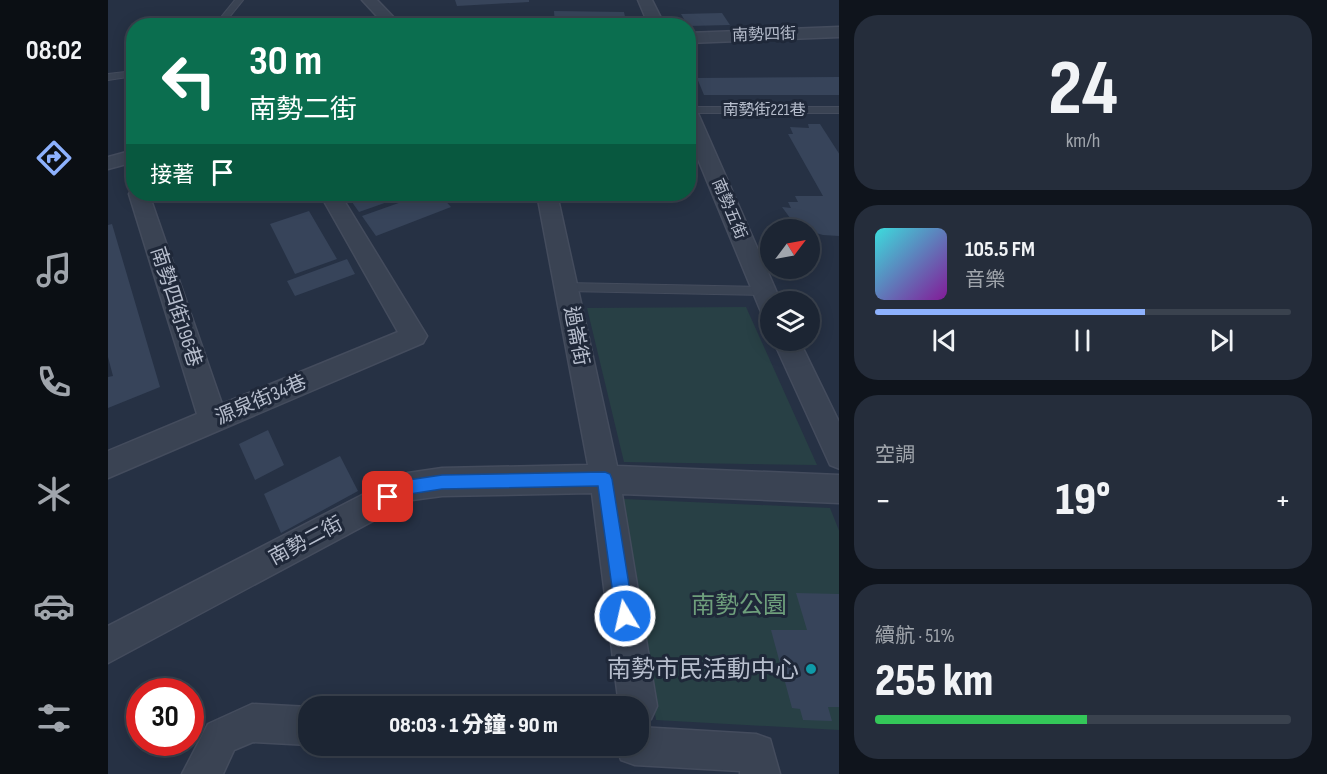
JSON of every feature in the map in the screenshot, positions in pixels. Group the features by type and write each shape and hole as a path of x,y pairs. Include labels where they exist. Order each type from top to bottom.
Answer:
{"street":[{"path":"369,0 387,18"},
{"path":"645,0 653,18"},
{"name":"南勢四街","path":"696,38 839,32"},
{"name":"南勢五街","path":"696,129 764,291"},
{"path":"696,164 711,164"},
{"name":"南勢四街196巷","path":"141,201 213,420"},
{"name":"源泉街34巷","path":"108,465 414,336 334,201"},
{"name":"過崙街","path":"548,201 605,479 637,696"},
{"path":"791,351 839,454"},
{"name":"南勢二街","path":"108,645 408,487 442,482 605,479 839,489"},
{"path":"202,774 221,737 252,723 298,725"},
{"path":"649,736 756,753 760,774"}],"lane":[{"path":"224,18 239,0"},
{"path":"108,77 126,74"},
{"name":"南勢街221巷","path":"696,110 839,110"},
{"path":"567,288 760,299"}],"green space":[{"path":"746,307 760,338 760,351 766,351 817,465 624,462 587,308"},
{"name":"南勢公園","path":"623,499 830,508 839,530 839,730 656,720"}],"building":[{"path":"455,0 529,0 529,2 457,6"},
{"path":"554,11 624,12 625,18 554,18"},
{"path":"722,13 730,25 696,26 696,18 683,18 681,14"},
{"path":"839,77 839,95 704,95 697,78"},
{"path":"808,124 820,124 839,153 839,236 820,234 820,219 791,219 782,207 791,208 788,202 798,202 795,196 823,196 788,134 793,134 790,127 809,128"},
{"path":"351,201 390,201 359,212"},
{"path":"404,201 445,201 451,207 376,236 362,216"},
{"path":"309,211 337,259 295,274 270,224"},
{"path":"112,224 160,387 108,408 108,377 113,376 108,357 108,225"},
{"path":"347,259 355,274 295,296 287,281"},
{"path":"268,430 284,465 255,480 239,444"},
{"path":"340,456 358,491 281,533 264,494"},
{"name":"南勢市民活動中心","path":"796,593 839,594 839,707 828,707 832,721 803,720 800,709 792,708 771,630 807,630"}],"place":[{"name":"南勢市民活動中心","path":"811,669"}],"route":[{"path":"388,497 408,487 442,482 605,479 625,616"}]}
